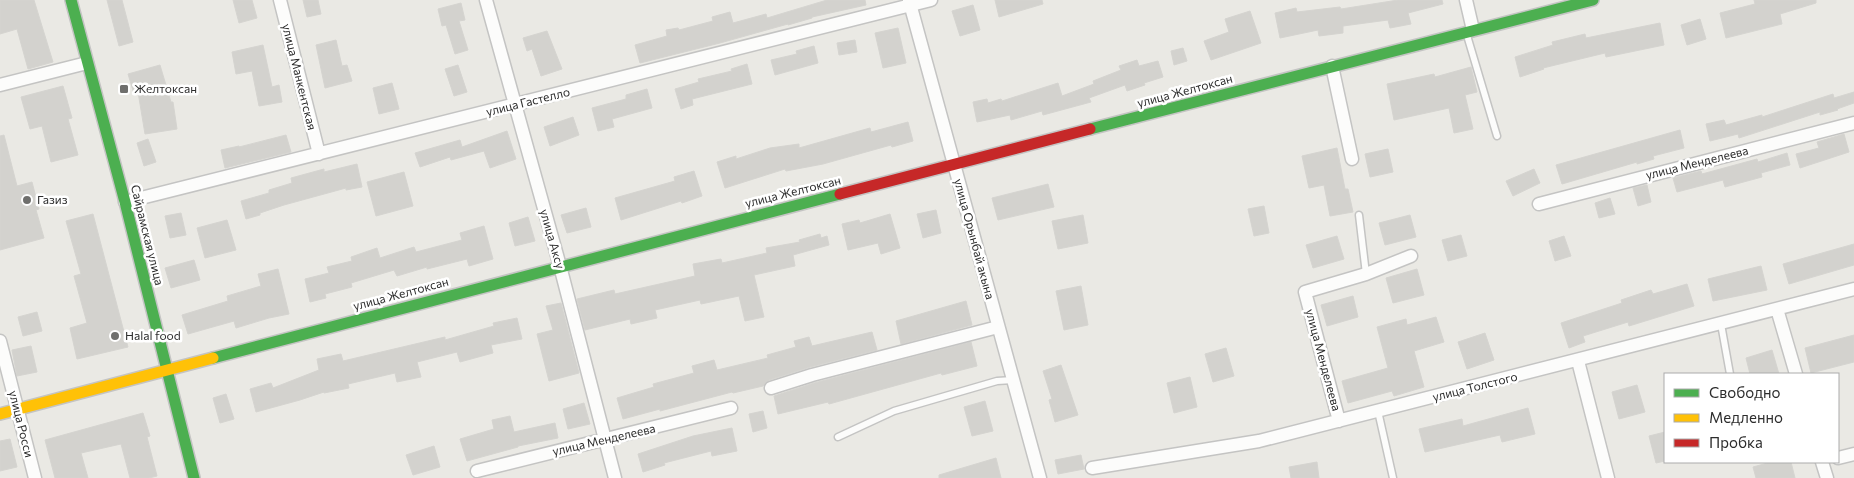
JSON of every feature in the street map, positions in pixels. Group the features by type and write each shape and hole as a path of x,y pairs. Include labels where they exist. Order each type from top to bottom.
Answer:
{"main road":[{"name":"Сайрамская улица","path":"71,0 125,202 194,478"},
{"name":"улица Желтоксан","path":"0,414 560,266 1470,30 1593,0"}],"street":[{"name":"улица Манкентская","path":"280,0 319,154"},
{"name":"улица Аксу","path":"486,0 560,266 615,478"},
{"name":"улица Гастелло","path":"125,202 515,106 910,3 931,0"},
{"path":"1466,0 1470,30"},
{"name":"улица Орынбай акына","path":"910,3 1040,478"},
{"path":"0,85 88,63"},
{"path":"1332,66 1352,159"},
{"name":"улица Менделеева","path":"1539,204 1854,123"},
{"name":"улица Менделеева","path":"1339,421 1304,292 1366,274 1411,256"},
{"name":"улица Толстого","path":"1092,468 1260,441 1854,289"},
{"path":"1777,309 1796,373"},
{"path":"771,388 812,375 998,327"},
{"name":"улица Росси","path":"0,341 35,478"},
{"path":"1578,361 1608,478"},
{"name":"улица Менделеева","path":"477,472 731,408"},
{"path":"1839,458 1854,454"},
{"path":"1822,463 1827,478"}],"lane":[{"path":"1470,30 1497,136"},
{"path":"1359,215 1366,274"},
{"path":"1721,324 1730,373"},
{"path":"838,436 894,410 997,381 1013,380"},
{"path":"1378,411 1393,478"}],"building":[{"path":"0,0 34,0 53,62 28,69 17,29 0,34"},
{"path":"107,0 122,0 133,42 119,46"},
{"path":"233,0 252,0 257,18 239,23"},
{"path":"303,0 318,0 321,14 307,17"},
{"path":"827,0 865,0 866,5 812,17 788,25 640,63 635,45 667,36 666,30 678,28 679,30 713,21 712,17 730,12 733,23 766,14 767,18"},
{"path":"995,0 1042,0 1043,4 999,17"},
{"path":"1398,0 1442,0 1443,4 1408,13 1411,24 1390,28 1388,20 1343,26 1343,33 1319,36 1318,30 1280,38 1275,13 1296,8 1297,12 1340,7 1341,9"},
{"path":"1754,0 1816,0 1816,3 1780,14 1782,24 1726,38 1720,13 1755,4"},
{"path":"461,3 465,20 459,21 468,50 455,54 446,25 442,26 438,9"},
{"path":"973,5 980,30 960,36 952,11"},
{"path":"1250,11 1261,43 1211,60 1204,41 1229,32 1225,19"},
{"path":"1700,19 1706,39 1687,45 1681,25"},
{"path":"1660,23 1664,45 1606,57 1605,53 1543,68 1520,77 1515,57 1553,45 1552,42 1585,34 1586,38"},
{"path":"898,28 906,63 883,68 875,33"},
{"path":"547,31 562,69 541,76 532,49 527,51 523,38"},
{"path":"336,40 342,66 347,65 352,81 325,88 316,45"},
{"path":"855,40 857,52 839,55 837,43"},
{"path":"263,45 272,87 279,85 282,102 259,106 252,71 236,74 232,52"},
{"path":"814,46 818,63 775,75 771,60 797,54 796,51"},
{"path":"1183,48 1187,61 1174,65 1171,51"},
{"path":"1137,60 1139,66 1158,61 1163,77 1127,91 1125,85 1089,98 1091,102 1043,115 1042,111 1011,120 1010,115 977,122 973,102 987,99 988,103 1001,99 1002,101 1058,83 1062,96 1094,84 1093,81 1121,70 1119,66"},
{"path":"747,64 752,84 692,99 693,105 681,109 675,89 699,82 698,79 732,71 731,69"},
{"path":"160,65 171,102 173,102 177,129 145,134 138,92 134,94 128,74"},
{"path":"458,65 467,92 454,96 445,69"},
{"path":"1471,67 1477,92 1465,95 1473,129 1454,133 1449,108 1394,120 1387,84 1434,74 1435,77"},
{"path":"392,83 399,109 379,114 373,88"},
{"path":"63,86 72,118 68,119 78,155 51,162 42,126 30,129 21,97"},
{"path":"647,89 652,108 612,119 614,127 598,131 592,108 626,99 626,95"},
{"path":"1854,92 1854,103 1838,110 1820,115 1820,112 1739,138 1738,134 1710,141 1706,124 1724,120 1726,125 1762,115 1762,117 1833,94 1834,98"},
{"path":"573,117 579,135 550,146 544,127"},
{"path":"908,122 913,141 892,147 891,145 823,164 786,171 785,169 725,188 717,162 736,156 736,159 770,148 799,144 799,148 870,128 871,132"},
{"path":"1680,130 1684,148 1653,156 1654,159 1637,164 1637,162 1562,184 1556,165"},
{"path":"507,131 516,159 490,168 484,151 451,160 450,157 420,167 415,153 460,140 462,147"},
{"path":"1844,134 1849,152 1800,168 1796,154 1819,148 1817,142"},
{"path":"4,135 17,186 32,182 39,209 36,210 44,238 0,250 0,136"},
{"path":"286,135 291,152 225,168 221,150"},
{"path":"148,139 156,162 144,166 137,143"},
{"path":"1337,148 1345,189 1348,189 1353,212 1330,216 1324,185 1309,188 1302,156"},
{"path":"1388,149 1393,172 1370,177 1365,154"},
{"path":"1787,153 1790,165 1761,173 1762,177 1725,187 1723,180 1677,192 1673,178 1701,171 1702,174 1757,159 1758,162"},
{"path":"357,164 362,187 346,190 346,188 284,205 246,219 241,201 269,193 269,190 292,183 291,178 324,169 324,172"},
{"path":"1534,169 1540,183 1513,196 1506,181"},
{"path":"694,171 702,196 621,220 615,198 675,181 674,177"},
{"path":"404,172 413,206 376,216 367,182"},
{"path":"1048,184 1054,207 998,220 992,198"},
{"path":"1647,185 1651,202 1638,206 1633,188"},
{"path":"1610,198 1615,214 1599,218 1595,203"},
{"path":"1264,206 1269,233 1254,236 1248,209"},
{"path":"586,208 591,227 567,233 561,215"},
{"path":"936,210 941,233 923,238 917,214"},
{"path":"181,213 186,235 170,238 165,216"},
{"path":"93,214 128,347 77,359 70,328 87,323 74,276 81,274 66,221"},
{"path":"890,214 900,248 881,254 878,243 848,250 842,224 859,220 860,223"},
{"path":"1083,215 1088,243 1058,249 1052,221"},
{"path":"1410,215 1416,237 1385,245 1379,223"},
{"path":"528,217 535,241 515,246 509,223"},
{"path":"227,220 236,250 205,258 197,228"},
{"path":"484,226 493,259 469,266 467,259 427,269 427,267 397,276 394,270 351,283 352,287 325,294 326,298 310,302 305,279 329,273 327,267 352,261 351,257 377,248 380,258 414,247 416,252 462,240 460,233"},
{"path":"820,234 821,238 827,236 829,245 793,255 795,266 754,275 764,317 745,321 739,296 701,304 700,300 655,310 657,318 631,324 630,319 585,330 577,299 614,290 615,294 695,276 693,264 721,259 722,263 767,253 766,248 800,242 799,240"},
{"path":"1461,235 1467,256 1448,261 1442,240"},
{"path":"1337,236 1344,259 1313,268 1306,245"},
{"path":"1564,236 1571,256 1555,261 1549,241"},
{"path":"1854,244 1854,265 1789,284 1783,264"},
{"path":"194,260 200,280 171,288 165,268"},
{"path":"1761,266 1767,290 1713,301 1708,279"},
{"path":"278,269 289,314 236,328 234,321 188,334 182,315 228,301 227,296 261,286 258,274"},
{"path":"1417,269 1424,295 1393,303 1386,278"},
{"path":"1687,284 1694,306 1629,326 1628,322 1583,336 1585,342 1569,348 1561,323 1622,303 1621,300 1651,290 1653,294"},
{"path":"1081,286 1088,325 1064,330 1056,291"},
{"path":"1353,296 1358,317 1327,326 1321,305"},
{"path":"966,301 972,325 901,344 896,321"},
{"path":"561,303 579,373 549,381 537,334 553,330 546,306"},
{"path":"37,312 42,331 23,336 18,317"},
{"path":"1436,317 1444,342 1414,351 1424,387 1394,396 1392,391 1348,403 1342,381 1388,368 1377,327 1406,319 1407,325"},
{"path":"517,318 522,339 491,345 493,353 460,362 457,352 417,362 421,377 397,382 395,373 348,384 349,388 324,392 256,412 250,389 271,383 273,388 319,370 317,359 341,354 343,361 445,337 445,340 494,326 493,323"},
{"path":"872,332 877,350 810,367 769,380 763,386 623,419 617,398 654,387 653,384 694,373 692,366 714,360 717,370 768,358 767,355 796,347 794,341 809,337 812,346"},
{"path":"1485,333 1494,360 1467,369 1458,342"},
{"path":"1854,335 1854,362 1811,373 1805,348"},
{"path":"971,342 977,366 942,375 941,373 829,404 828,402 778,414 774,396 814,383"},
{"path":"31,346 37,372 17,376 12,350"},
{"path":"1226,348 1234,376 1213,382 1205,354"},
{"path":"1772,350 1779,373 1750,373 1746,358"},
{"path":"1061,365 1078,415 1055,422 1049,400 1052,399 1043,371"},
{"path":"1190,377 1197,407 1174,413 1167,383"},
{"path":"1637,385 1645,412 1619,419 1612,392"},
{"path":"226,394 234,419 220,423 213,398"},
{"path":"985,401 993,431 972,436 964,407"},
{"path":"584,403 590,424 568,429 563,409"},
{"path":"1528,408 1535,434 1502,442 1500,435 1425,452 1419,429 1462,419 1463,426"},
{"path":"763,411 767,428 753,432 749,414"},
{"path":"143,413 150,436 147,437 157,476 130,478 121,444 81,453 88,478 55,478 45,440"},
{"path":"510,416 514,432 555,423 558,438 518,446 467,461 460,439 494,429 492,420"},
{"path":"732,428 737,451 712,456 711,451 664,463 665,465 643,472 638,454 693,436"},
{"path":"1664,432 1664,461 1656,463 1649,436"},
{"path":"10,439 17,467 0,471 0,441"},
{"path":"434,446 440,467 413,475 406,455"},
{"path":"1081,455 1084,469 1058,474 1055,460"},
{"path":"996,458 1001,478 939,478 939,475"},
{"path":"1317,462 1319,478 1291,478 1289,467"},
{"path":"1767,463 1791,463 1795,478 1756,478 1753,467"}],"traffic: fast":[{"path":"71,0 125,202 194,478"},
{"path":"1090,129 1593,0"},
{"path":"213,358 840,194"}],"traffic: slow":[{"path":"0,414 213,358"}],"traffic: jam":[{"path":"840,194 1090,129"}],"place":[{"name":"Желтоксан","path":"124,89"},
{"name":"Газиз","path":"27,200"},
{"name":"Halal food","path":"115,336"}]}
